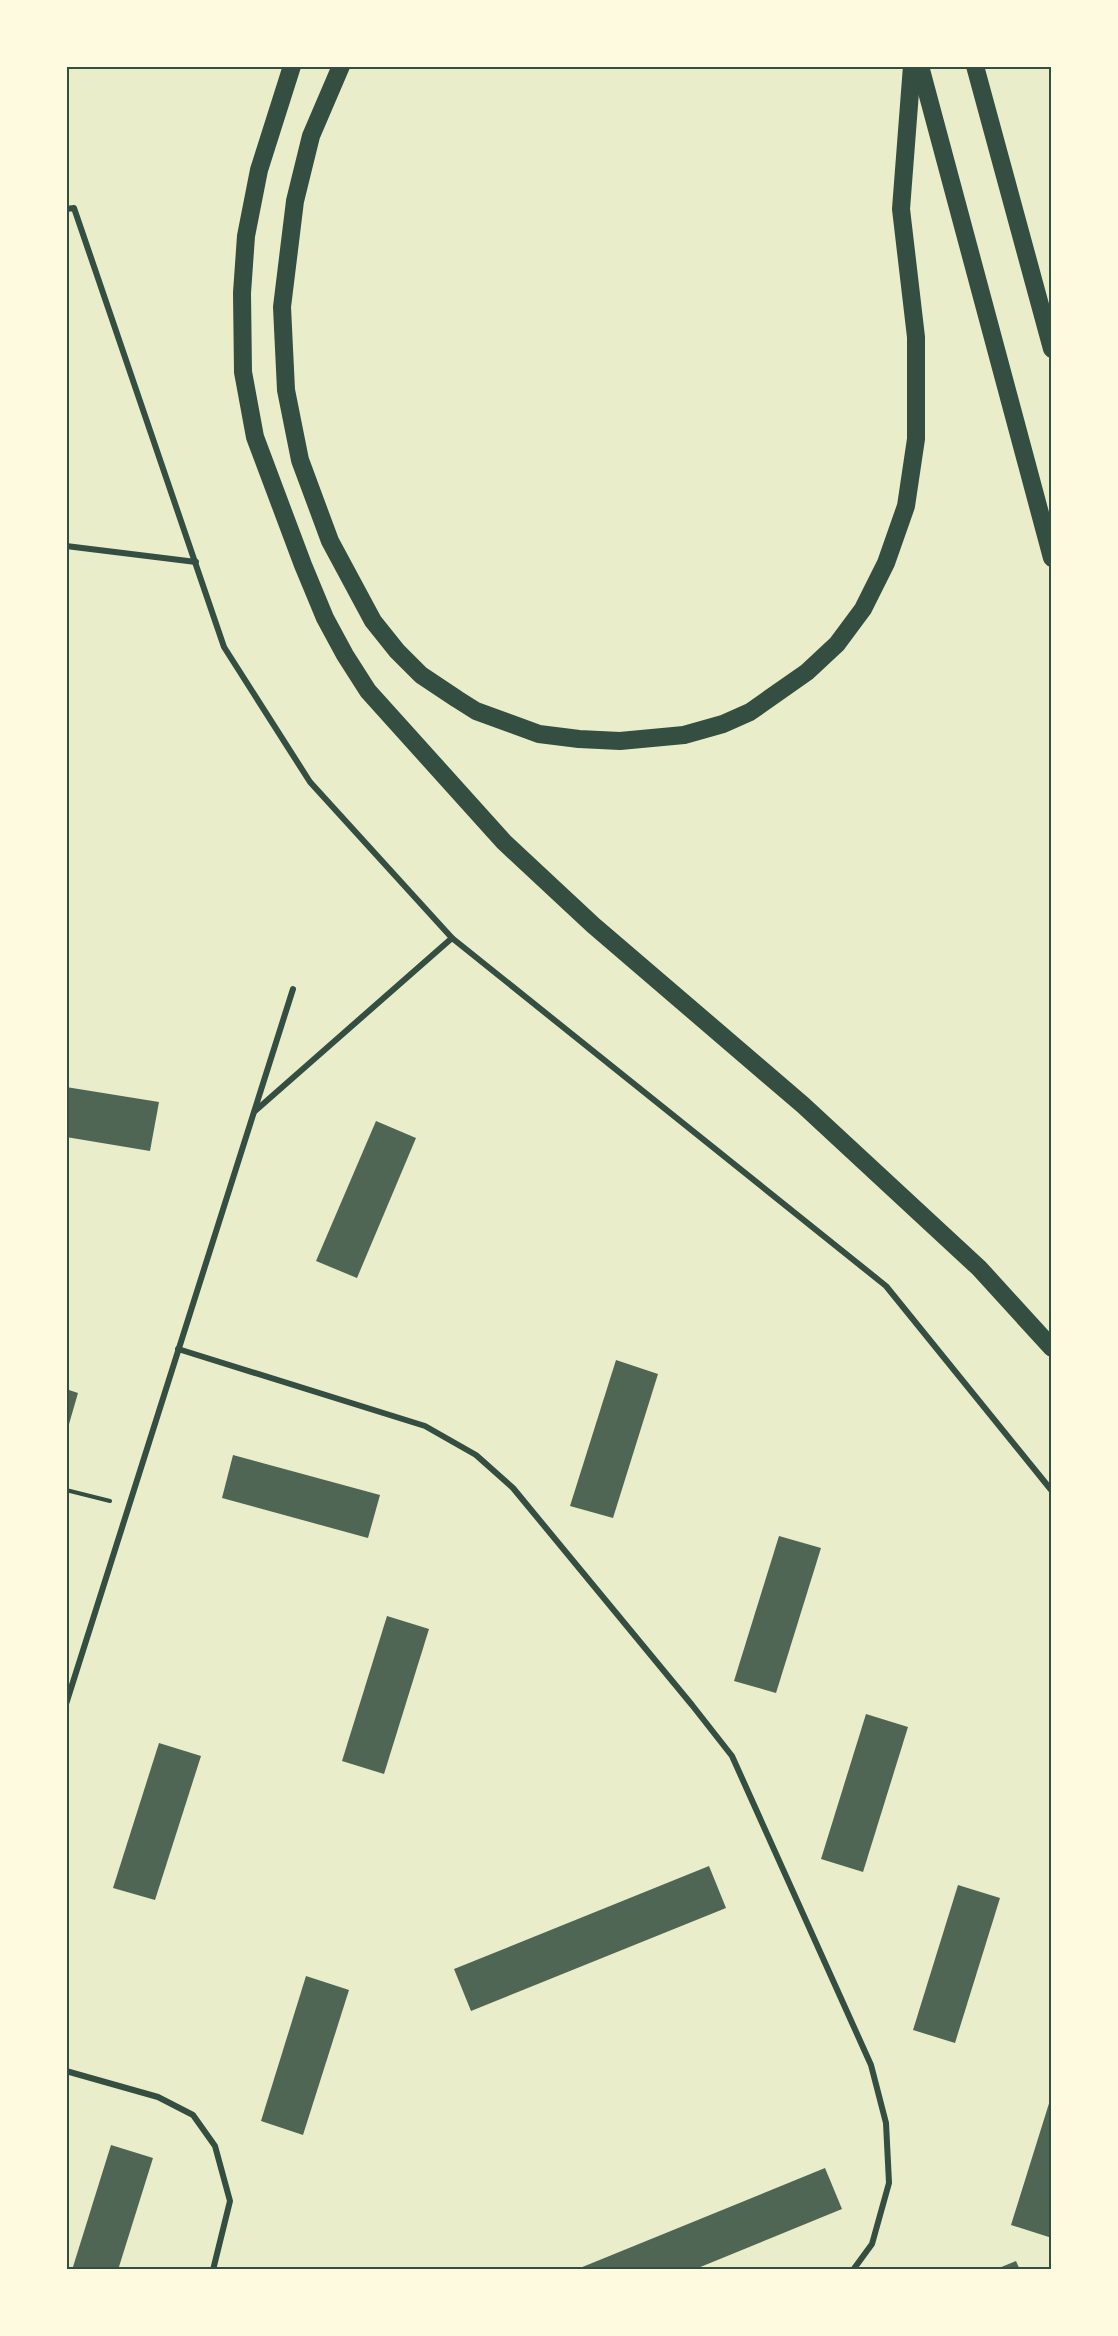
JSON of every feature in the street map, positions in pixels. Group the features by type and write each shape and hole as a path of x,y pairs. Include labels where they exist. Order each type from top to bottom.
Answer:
{"highway":[{"path":"292,66 259,170 246,236 242,293 243,372 255,437 303,565 325,618 345,655 368,691 504,842 593,925 803,1105 961,1251 1052,1348"},
{"path":"341,66 310,136 295,201 282,307 286,390 300,460 330,541 373,621 397,651 422,675 476,711 538,734 620,741 684,735 723,724 750,712 807,672 837,644 863,609 886,563 906,506 916,439 916,337 901,209 912,66"},
{"path":"920,66 1052,558"},
{"path":"975,66 1052,349"}],"street":[{"path":"66,209 74,208 224,647 310,782 452,938 886,1286 1052,1491"},
{"path":"66,546 196,562"},
{"path":"255,1111 452,938"},
{"path":"66,1704 293,989"},
{"path":"178,1349 425,1426 476,1455 513,1488 732,1756 871,2065 886,2123 889,2183 872,2244 853,2270"},
{"path":"66,2071 158,2097 193,2115 215,2146 230,2201 213,2270"}],"path":[{"path":"66,1490 129,1506"}],"building":[{"path":"66,1087 159,1102 150,1151 66,1137"},
{"path":"376,1121 416,1138 357,1278 316,1261"},
{"path":"616,1360 658,1374 613,1518 570,1506"},
{"path":"66,1389 78,1393 67,1431 66,1431"},
{"path":"233,1455 380,1495 368,1538 222,1498"},
{"path":"779,1536 821,1548 776,1693 734,1681"},
{"path":"387,1616 429,1629 384,1774 342,1761"},
{"path":"866,1714 908,1727 863,1872 821,1859"},
{"path":"159,1743 201,1756 155,1900 113,1888"},
{"path":"709,1866 726,1908 471,2011 454,1969"},
{"path":"958,1885 1000,1898 955,2043 913,2030"},
{"path":"306,1976 349,1990 303,2135 261,2121"},
{"path":"1052,2097 1052,2238 1011,2225"},
{"path":"111,2145 153,2158 118,2270 72,2270"},
{"path":"825,2168 842,2209 693,2270 575,2270"},
{"path":"1016,2261 1020,2270 994,2270"}]}
